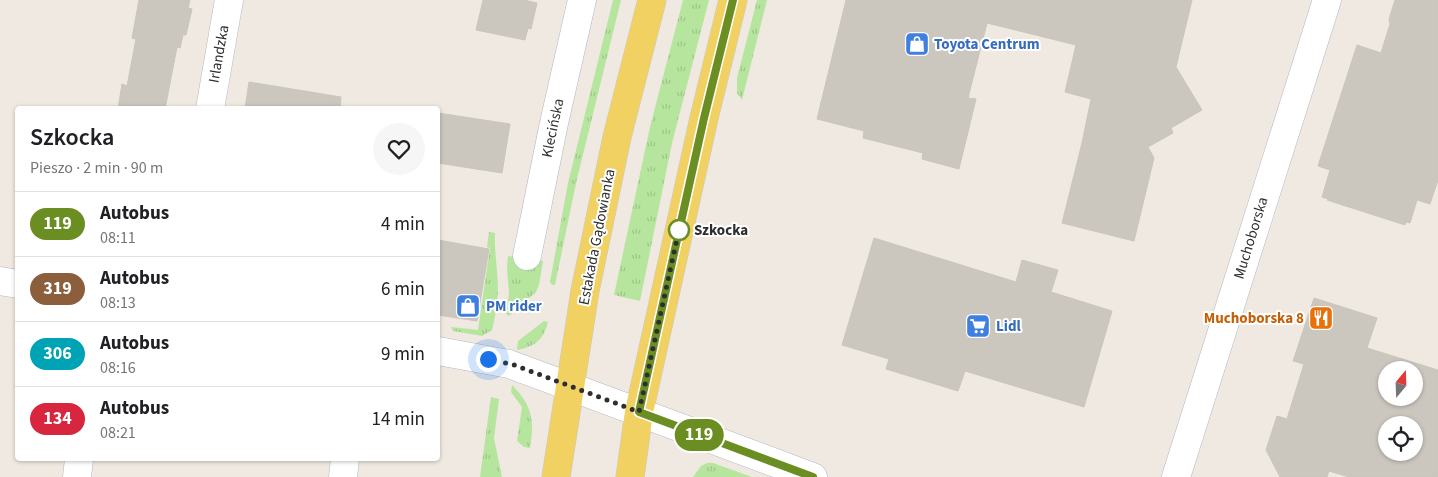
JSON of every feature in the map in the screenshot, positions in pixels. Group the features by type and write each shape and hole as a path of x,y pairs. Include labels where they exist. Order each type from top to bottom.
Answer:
{"main road":[{"name":"Estakada Gądowianka","path":"556,477 585,291 617,137 652,0"},
{"path":"630,477 639,412 704,118 733,0"}],"street":[{"name":"Irlandzka","path":"211,106 229,0"},
{"name":"Klecińska","path":"527,256 554,123 582,0"},
{"name":"Muchoborska","path":"1176,477 1327,0"},
{"path":"0,281 15,284"},
{"path":"440,351 509,364 813,477"},
{"path":"77,477 79,461"},
{"path":"343,477 345,461"}],"green space":[{"path":"613,0 621,0 576,183 555,285 552,285 550,282 568,183"},
{"path":"683,0 709,0 672,143 640,301 614,295 650,127"},
{"path":"757,0 767,0 742,100 737,93 737,78"},
{"path":"489,232 495,233 498,284 497,306 492,330 482,336 453,331 451,327 478,330 490,248 487,247"},
{"path":"508,256 543,261 536,292 509,316 506,314 509,293"},
{"path":"544,321 548,322 541,338 534,344 517,350 518,341"},
{"path":"512,385 524,399 532,421 530,448 524,447 517,441 522,407 511,392"},
{"path":"491,397 499,399 494,438 502,477 480,477"},
{"path":"713,463 752,477 693,477 701,466"}],"building":[{"path":"139,0 190,0 188,8 192,9 186,35 183,35 180,48 177,47 166,106 118,106 122,84 127,86 136,39 132,38"},
{"path":"483,0 524,0 537,3 531,29 528,28 525,40 476,30"},
{"path":"846,0 1192,0 1176,67 1202,110 1171,128 1173,133 1148,147 1154,158 1134,241 1062,223 1091,99 1065,92 1076,45 987,23 968,98 976,99 959,169 922,159 923,153 863,138 864,131 817,119"},
{"path":"1395,0 1438,0 1438,180 1430,204 1417,200 1410,223 1406,222 1405,225 1322,197 1330,170 1318,166 1357,45 1381,53"},
{"path":"249,82 341,97 340,106 245,106"},
{"path":"440,113 510,124 502,173 440,163"},
{"name":"Lidl","path":"874,238 1016,282 1022,260 1058,270 1051,292 1112,311 1084,407 965,371 958,391 886,369 889,359 842,345"},
{"path":"440,240 489,249 477,321 440,315"},
{"path":"1314,298 1377,318 1367,348 1409,361 1378,361 1378,406 1423,406 1423,365 1438,370 1438,477 1349,477 1329,471 1327,477 1280,477 1266,450 1277,416 1287,419 1304,364 1293,361"}],"bus line":[{"name":"119","path":"733,0 704,118 639,412 813,477"}],"place":[{"name":"Toyota Centrum","path":"917,44"},
{"name":"Szkocka","path":"679,230"},
{"name":"PM rider","path":"468,306"},
{"name":"Muchoborska 8","path":"1321,318"},
{"name":"Lidl","path":"978,326"}],"route":[{"path":"488,359 514,365 639,412 679,230"}]}
